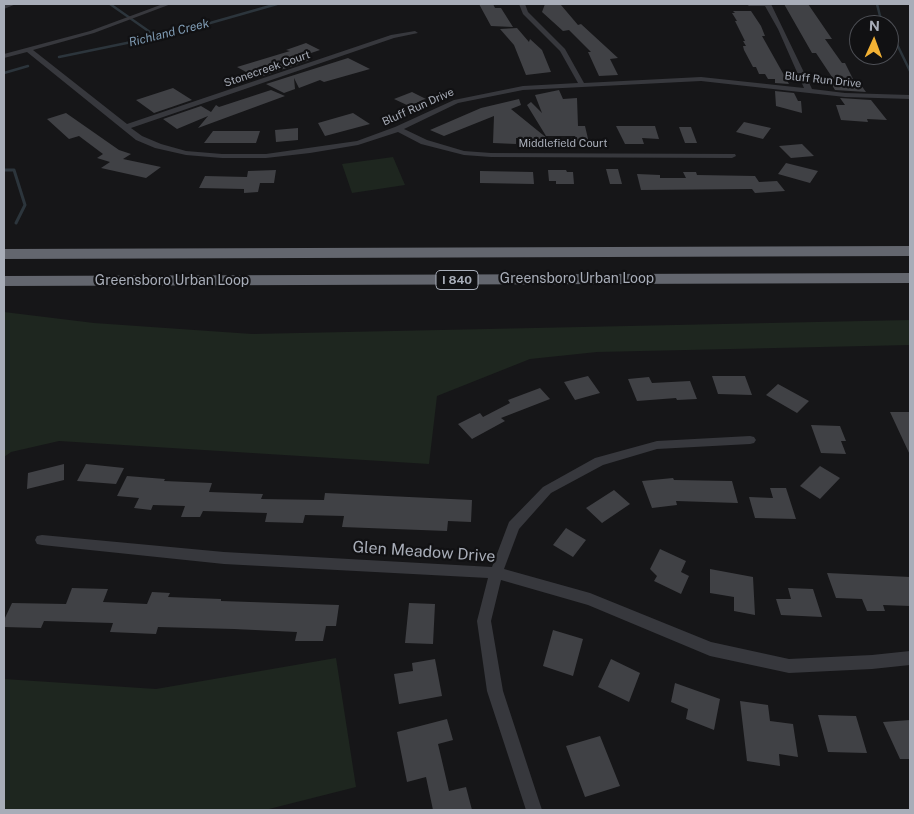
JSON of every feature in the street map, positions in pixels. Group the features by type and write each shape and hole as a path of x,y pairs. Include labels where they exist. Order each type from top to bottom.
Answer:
{"highway":[{"name":"Greensboro Urban Loop","path":"4,254 910,251"},
{"name":"Greensboro Urban Loop","path":"4,281 910,278"}],"street":[{"path":"4,7 13,4"},
{"path":"4,56 121,22 168,4"},
{"path":"522,4 524,14 563,50 582,85"},
{"path":"750,4 767,4 809,91"},
{"name":"Stonecreek Court","path":"126,127 393,36 415,33"},
{"name":"Bluff Run Drive","path":"29,50 139,138 158,146 186,153 222,156 266,156 358,143 398,129 440,108 474,96 523,88 701,80 853,95 910,97"},
{"name":"Middlefield Court","path":"398,129 424,142 464,153 491,155 732,156"},
{"path":"534,810 495,692 484,621 496,573 514,526 547,490 599,461 658,445 750,440"},
{"name":"Glen Meadow Drive","path":"42,540 224,558 496,573 590,599 710,649 789,666 910,658"}],"shaded area":[{"path":"393,157 405,185 352,193 342,164"},
{"path":"4,312 94,323 252,334 910,320 910,345 597,352 530,359 437,396 429,464 59,441 11,452 4,457"},
{"path":"336,658 356,787 265,810 4,810 4,679 156,689"}],"building":[{"path":"479,4 493,4 495,8 501,8 513,27 491,26"},
{"path":"545,4 561,5 578,25 581,24 618,58 610,59 618,75 599,76 588,52 591,52 569,30 563,31 542,12"},
{"path":"784,4 808,4 832,39 825,39 842,63 845,63 854,81 858,81 866,92 835,90 829,80 834,80 816,53 812,53"},
{"path":"733,11 751,11 761,26 765,36 762,36 789,84 775,83 775,79 768,79 765,74 759,74 756,67 753,67 744,50 743,46 746,46 743,41 745,41 735,21 737,21 732,13 735,13"},
{"path":"517,28 529,42 530,39 542,50 551,72 526,75 514,45 500,29"},
{"path":"306,43 320,50 308,54 310,60 257,78 237,67 290,51 286,50"},
{"path":"348,58 370,69 324,82 320,80 299,88 294,78 295,89 284,93 266,84"},
{"path":"173,88 192,100 154,113 136,100"},
{"path":"271,90 285,96 198,128 208,116 177,129 163,119 201,106 211,112 216,105 219,107"},
{"path":"559,90 563,99 577,98 578,126 585,126 589,143 577,143 575,136 546,136 527,105 531,102 542,113 535,95"},
{"path":"775,91 794,93 798,101 801,101 802,113 776,106"},
{"path":"412,92 426,99 409,106 394,99"},
{"path":"840,98 871,100 887,120 867,119 868,122 841,120 836,105 845,105"},
{"path":"519,99 521,105 511,109 548,139 516,138 516,144 493,143 494,116 444,136 430,130 481,108"},
{"path":"66,113 119,150 131,154 123,159 161,167 146,178 101,168 110,162 97,158 103,154 79,136 69,139 47,119"},
{"path":"353,113 370,124 325,136 318,123"},
{"path":"744,122 771,128 763,139 736,132"},
{"path":"616,126 655,126 659,139 642,138 644,144 625,144"},
{"path":"679,127 691,127 697,143 685,143"},
{"path":"298,128 298,140 276,142 275,130"},
{"path":"213,131 260,131 256,143 204,143"},
{"path":"802,144 814,156 791,158 779,146"},
{"path":"786,163 818,171 810,183 778,174"},
{"path":"606,169 618,169 622,184 610,184"},
{"path":"276,170 274,183 260,183 258,192 244,193 244,189 199,188 205,176 247,177 248,171"},
{"path":"548,170 573,172 574,184 556,184 556,181 549,181"},
{"path":"480,171 533,172 534,184 480,183"},
{"path":"683,172 696,172 697,175 755,176 759,182 777,181 785,191 755,193 752,189 641,190 637,174 660,175 660,178 686,178"},
{"path":"588,376 600,393 575,400 564,382"},
{"path":"712,376 745,376 752,395 718,394"},
{"path":"649,377 652,383 690,381 697,399 677,400 676,398 637,401 628,379"},
{"path":"778,384 809,401 797,413 766,395"},
{"path":"540,388 550,399 501,418 505,421 472,439 458,424 480,413 483,417 510,403 508,400"},
{"path":"890,412 910,412 910,455"},
{"path":"811,425 840,426 846,441 841,441 846,454 821,453"},
{"path":"64,464 64,480 27,489 28,473"},
{"path":"86,464 124,468 116,484 77,481"},
{"path":"820,466 840,478 820,499 800,486"},
{"path":"127,476 165,479 164,481 212,483 209,492 263,494 261,499 324,500 325,493 472,500 471,522 448,521 447,531 342,527 344,516 305,515 303,523 265,522 267,513 203,511 200,517 181,517 185,506 153,505 151,510 134,508 139,498 117,496"},
{"path":"673,478 674,480 732,481 738,503 676,501 677,505 652,508 642,481"},
{"path":"770,488 786,488 796,519 755,518 749,497 773,498"},
{"path":"614,490 630,504 602,523 586,508"},
{"path":"566,528 586,540 573,557 553,545"},
{"path":"660,549 686,561 681,572 689,576 681,594 654,581 657,576 650,569"},
{"path":"710,569 753,577 755,615 734,611 734,597 710,593"},
{"path":"827,573 910,577 910,606 883,605 885,611 867,611 862,599 836,598"},
{"path":"72,588 108,589 103,602 147,604 152,592 170,593 168,597 221,599 221,601 339,605 336,626 326,626 323,641 295,641 297,632 234,629 158,627 156,634 110,632 113,623 44,621 41,628 4,627 4,620 12,603 66,604"},
{"path":"788,588 813,589 822,617 781,615 776,599 791,599"},
{"path":"409,603 435,604 433,644 405,643"},
{"path":"553,630 583,639 573,676 543,666"},
{"path":"435,659 442,696 399,704 394,674 413,671 412,663"},
{"path":"611,659 640,673 629,702 598,687"},
{"path":"675,683 720,699 714,730 686,719 688,709 671,702"},
{"path":"740,701 768,705 770,721 793,724 798,757 779,754 780,766 747,761"},
{"path":"818,715 856,716 867,753 828,752"},
{"path":"447,719 453,740 438,744 449,791 466,787 472,810 433,810 426,777 407,782 397,732"},
{"path":"910,720 910,759 900,759 883,722"},
{"path":"600,736 620,786 585,797 566,746"}],"waterway":[{"path":"110,4 157,37"},
{"name":"Richland Creek","path":"157,37 277,4"},
{"path":"877,4 880,15"},
{"name":"Richland Creek","path":"59,57 157,37"},
{"path":"899,48 910,71"},
{"name":"Richland Creek","path":"4,73 28,66"},
{"path":"4,170 14,170 25,205 16,223"}]}
